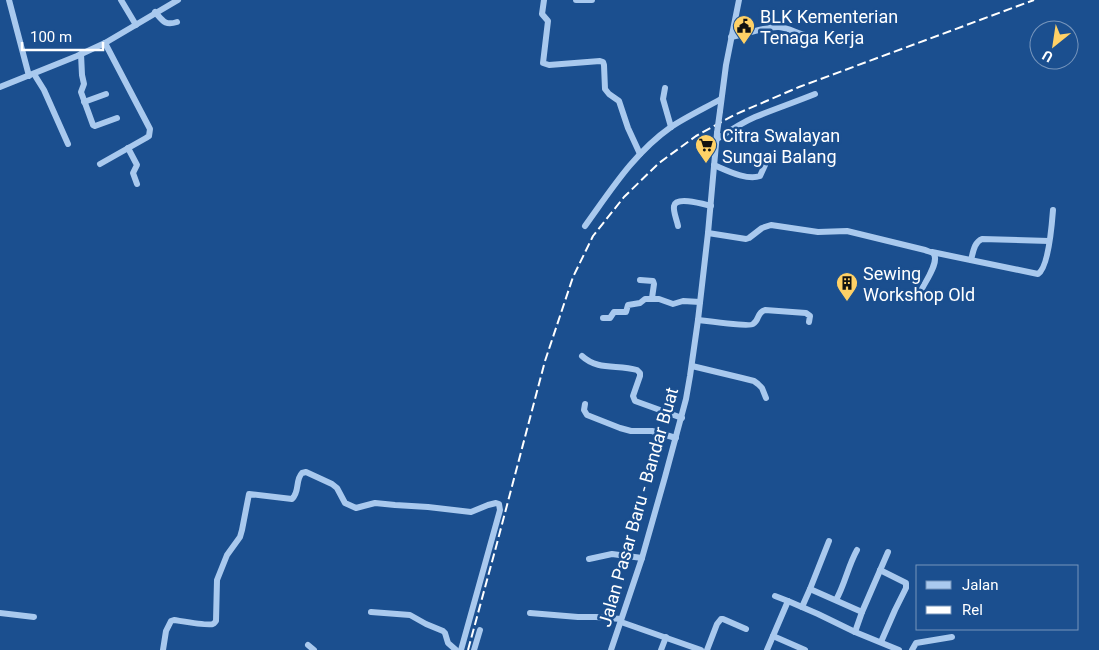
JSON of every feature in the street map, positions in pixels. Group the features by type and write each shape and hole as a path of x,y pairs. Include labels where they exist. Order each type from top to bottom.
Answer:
{"street":[{"path":"9,0 32,75 44,90 68,144"},
{"path":"121,0 136,25"},
{"path":"0,87 106,43 178,0"},
{"path":"544,0 542,14 548,21 544,64 603,62 605,89 608,94 619,101 630,134 640,154"},
{"path":"576,0 592,0"},
{"name":"Jalan Pasar Baru - Bandar Buat","path":"611,650 642,558 682,418 698,320 721,99 739,0"},
{"path":"155,12 167,23 177,22"},
{"path":"731,37 776,27 782,27 804,36 810,36"},
{"path":"100,164 149,136 150,129 106,43"},
{"path":"81,54 84,84 81,92 94,126 117,118"},
{"path":"665,88 663,99 671,127"},
{"path":"84,102 106,94"},
{"path":"717,136 755,117 815,94"},
{"path":"585,226 615,183 640,154 671,127 721,99"},
{"path":"128,148 137,165 134,173 137,184"},
{"path":"714,165 734,174 755,178 760,176 765,165"},
{"path":"678,226 673,208 678,201 711,206"},
{"path":"708,233 746,239 762,228 771,225 818,232 847,231 931,252 1038,274 1045,264 1053,210"},
{"path":"971,260 976,242 982,239 1049,241"},
{"path":"921,291 932,272 934,254 931,252"},
{"path":"640,280 653,280 652,298"},
{"path":"603,318 610,318 614,312 626,312 628,305 637,304 645,299 652,298 673,304 682,301 700,302"},
{"path":"698,320 752,325 762,310 765,310 806,313 810,316 809,322"},
{"path":"582,356 598,365 637,370 640,376 634,396 635,401 682,418"},
{"path":"692,366 754,381 762,388 766,398"},
{"path":"585,404 584,410 587,415 599,420 632,431 652,431 676,438"},
{"path":"163,650 166,631 171,621 205,624 213,624 216,621 217,580 227,556 240,536 249,494 295,498 299,476 306,472 332,484 345,503 356,508 375,503 428,506 471,512 488,505 498,504 500,510 461,650"},
{"path":"802,607 829,541"},
{"path":"836,600 857,550"},
{"path":"854,632 888,552"},
{"path":"589,558 612,554 642,558"},
{"path":"880,570 906,583 906,588 895,610 883,645"},
{"path":"810,589 862,612"},
{"path":"775,596 883,645 899,650"},
{"path":"767,650 788,601"},
{"path":"371,612 410,615 443,631 448,643 456,650"},
{"path":"0,613 34,617"},
{"path":"530,613 621,620 701,650"},
{"path":"707,650 717,624 721,619 746,629"},
{"path":"474,650 480,630"},
{"path":"773,636 805,650"},
{"path":"661,650 666,637"},
{"path":"912,650 916,643 952,637"},
{"path":"308,645 314,650"}],"railway":[{"path":"468,650 545,361 573,277 593,236 624,197 659,163 696,136 734,115 799,87 1034,0"}],"place":[{"name":"BLK Kementerian Tenaga Kerja","path":"744,45"},
{"name":"Citra Swalayan Sungai Balang","path":"706,164"},
{"name":"Sewing Workshop Old","path":"847,302"}]}
